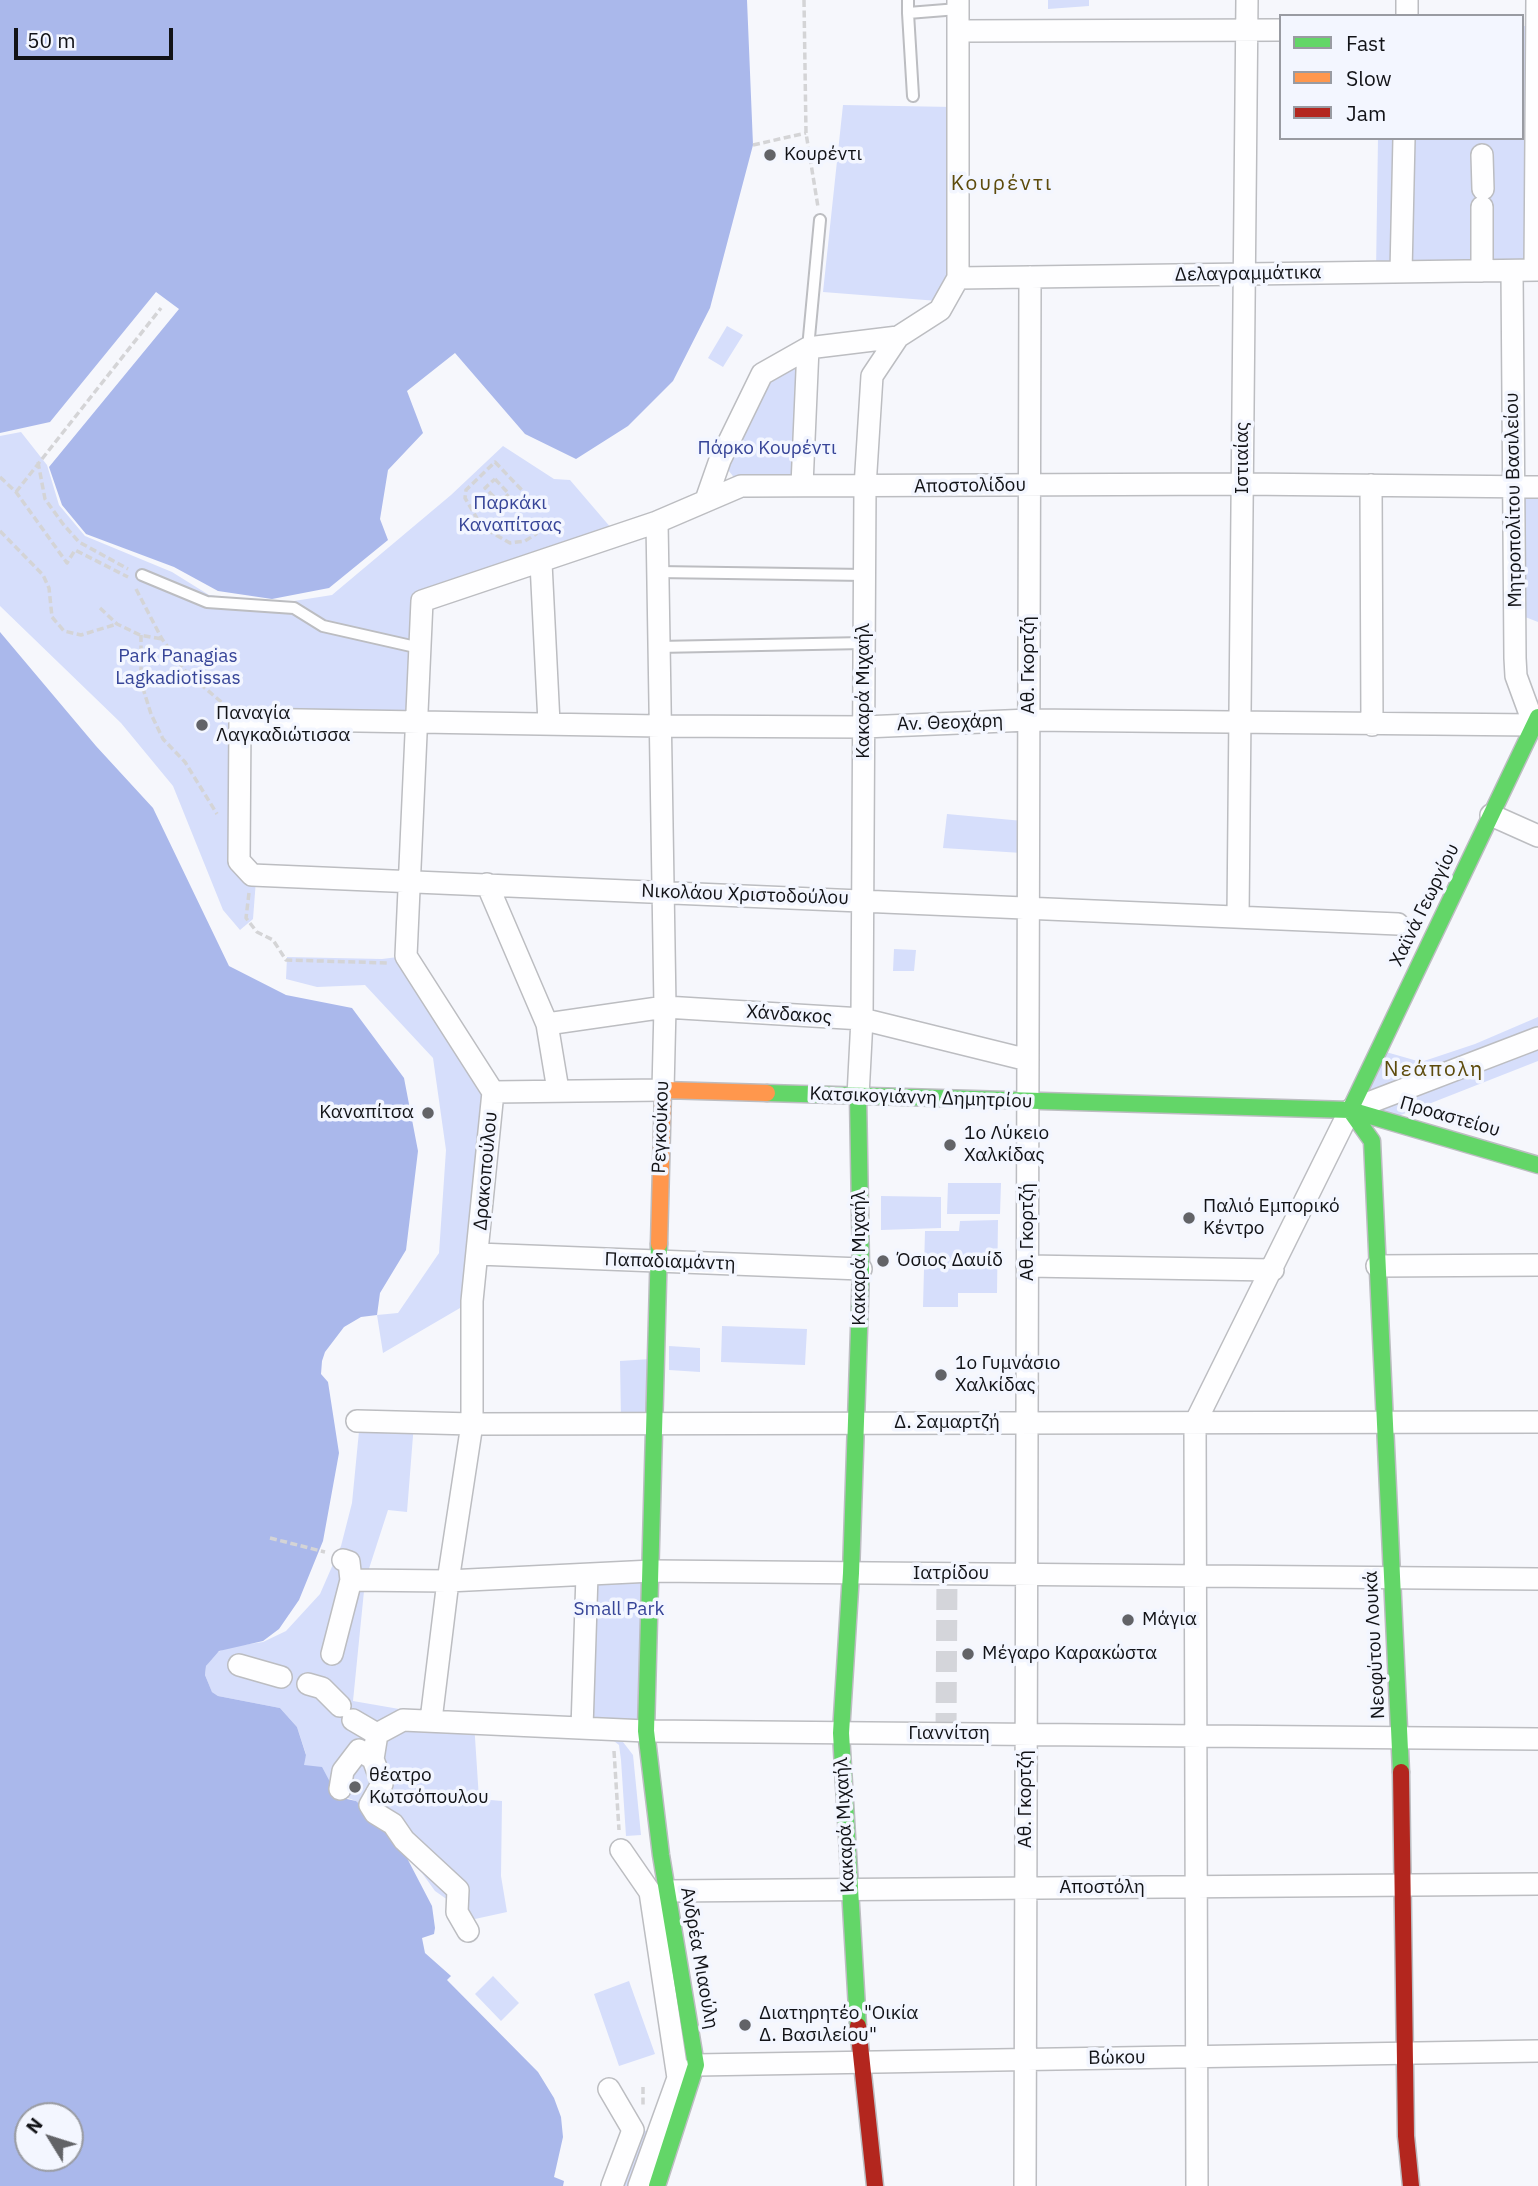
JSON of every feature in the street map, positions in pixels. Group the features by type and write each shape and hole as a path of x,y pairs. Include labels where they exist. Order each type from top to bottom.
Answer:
{"main road":[{"name":"Χαϊνά Γεωργίου","path":"1350,1110 1536,721"},
{"name":"Κατσικογιάννη Δημητρίου","path":"663,1090 1350,1110"},
{"name":"Ρεγκούκου","path":"646,1731 663,1090"},
{"name":"Κακαρά Μιχαήλ","path":"858,1096 861,1269 851,1573 841,1733 860,2062 875,2186"},
{"name":"Προαστείου","path":"1350,1110 1538,1165"},
{"name":"Νεοφύτου Λουκά","path":"1350,1110 1372,1141 1401,1737 1404,2053 1406,2136 1411,2186"},
{"name":"Ανδρέα Μιαούλη","path":"646,1731 666,1891 696,2064 657,2186"}],"street":[{"name":"Ιστιαίας","path":"1238,917 1247,0"},
{"path":"1536,270 1537,0"},
{"path":"706,500 720,460 762,374 808,348 898,337 940,310 958,278 959,13 1279,30"},
{"path":"1401,272 1404,140"},
{"path":"1482,155 1482,271"},
{"name":"Δελαγραμμάτικα","path":"958,278 1536,270"},
{"name":"Μητροπολίτου Βασιλείου","path":"1512,271 1516,676 1536,721"},
{"name":"Αθ. Γκορτζή","path":"1025,2186 1030,277"},
{"name":"Κακαρά Μιχαήλ","path":"858,1096 862,1019 865,487 872,376 898,337"},
{"path":"802,485 808,348"},
{"name":"Αποστολίδου","path":"420,648 422,601 657,522 741,486 1242,484 1538,487"},
{"path":"1371,485 1372,724"},
{"name":"Ρεγκούκου","path":"657,522 665,1007 663,1090"},
{"path":"541,563 549,723"},
{"path":"406,956 420,648"},
{"path":"240,719 240,831 246,868"},
{"name":"Αν. Θεοχάρη","path":"240,719 864,727 1029,720 1372,724 1536,721"},
{"path":"1491,815 1538,836"},
{"name":"Νικολάου Χριστοδούλου","path":"246,868 408,881 1398,924"},
{"path":"487,884 547,1024 558,1090"},
{"name":"Δρακοπούλου","path":"406,956 493,1092 471,1301 472,1424 448,1581 431,1720"},
{"name":"Χάνδακος","path":"547,1024 665,1007 862,1019 1028,1059"},
{"path":"1197,2186 1195,1423 1350,1110 1538,1038"},
{"name":"Κατσικογιάννη Δημητρίου","path":"493,1092 663,1090"},
{"name":"Παπαδιαμάντη","path":"478,1254 861,1269"},
{"path":"1377,1266 1538,1265"},
{"path":"1027,1266 1273,1270"},
{"name":"Δ. Σαμαρτζή","path":"357,1421 472,1424 1538,1422"},
{"path":"349,1569 330,1659 315,1686 346,1713 377,1734 373,1759 382,1784 370,1805 375,1813 393,1824 404,1840 458,1890 457,1912 468,1931"},
{"name":"Ιατρίδου","path":"349,1569 448,1581 652,1572 1538,1579"},
{"path":"587,1575 592,1728"},
{"path":"252,1664 282,1677"},
{"name":"Γιαννίτση","path":"377,1734 403,1720 431,1720 646,1731 1538,1739"},
{"path":"341,1789 343,1771 359,1750 373,1759"},
{"path":"612,2186 644,2126 678,2078 650,1892 621,1850"},
{"name":"Αποστόλη","path":"666,1891 1538,1884"},
{"name":"Βώκου","path":"696,2064 1538,2051"},
{"path":"609,2088 644,2126 639,2186"}],"lane":[{"path":"908,0 913,96"},
{"path":"908,13 959,13"},
{"path":"808,348 820,220"},
{"path":"658,572 865,575"},
{"path":"142,575 207,602 294,608 323,626 420,648"},
{"path":"659,647 864,643"}],"path":[{"path":"804,0 806,133 820,220"},
{"path":"752,145 806,133"},
{"path":"16,492 161,307"},
{"path":"38,462 46,499 79,542 106,560 142,575"},
{"path":"536,505 495,462 466,490 465,498 482,527 510,543 525,541 536,534 542,519"},
{"path":"0,477 16,492 66,563 75,550 131,579 162,639 186,672 240,719"},
{"path":"495,479 509,494 500,503 485,488 495,479"},
{"path":"0,531 44,575 49,587 52,617 64,631 81,635 117,624"},
{"path":"100,608 117,624 141,635 162,639"},
{"path":"141,635 141,682 163,739 185,762 225,828 240,831"},
{"path":"246,868 246,918 257,932 273,940 286,960 394,964 406,956"},
{"path":"270,1538 349,1569"},
{"path":"592,1728 614,1751 621,1850"},
{"path":"643,2087 644,2126"}],"green space":[{"path":"1048,0 1089,0 1089,6 1048,9"},
{"path":"1524,26 1538,26 1535,270 1376,272 1378,140 1524,140"},
{"path":"843,105 953,107 951,272 938,301 823,292"},
{"path":"727,326 743,335 723,367 708,358"},
{"name":"Πάρκο Κουρέντι","path":"808,348 802,485 741,486 720,460 762,374"},
{"name":"Park Panagias Lagkadiotissas","path":"21,432 47,465 59,505 85,536 172,572 209,595 275,604 332,595 451,495 503,446 554,479 570,480 618,536 422,601 418,721 241,720 239,861 256,880 253,919 240,930 223,910 173,786 121,723 0,606 0,436"},
{"path":"1512,486 1538,487 1538,622 1515,613"},
{"path":"947,814 1023,821 1022,853 943,848"},
{"path":"894,949 916,950 914,971 893,971"},
{"path":"406,956 493,1092 472,1301 383,1353 377,1315 398,1313 439,1253 446,1150 433,1058 365,985 317,987 286,979 287,957 382,959"},
{"name":"Νεάπολη","path":"1538,1017 1538,1061 1393,1118 1350,1110 1379,1050 1421,1062 1475,1044"},
{"path":"948,1183 1001,1183 1000,1214 947,1214"},
{"path":"881,1196 941,1197 941,1228 881,1230"},
{"path":"998,1220 997,1293 958,1293 958,1307 923,1307 925,1231 959,1231 960,1221"},
{"path":"722,1326 807,1329 805,1365 721,1362"},
{"path":"669,1346 700,1348 700,1372 669,1370"},
{"path":"651,1359 651,1422 621,1420 620,1361"},
{"path":"360,1421 414,1423 407,1512 388,1510 365,1581 353,1701 474,1722 479,1799 502,1801 501,1876 507,1912 475,1919 435,1891 399,1841 356,1801 334,1793 303,1765 306,1754 297,1727 280,1708 218,1696 212,1692 205,1675 206,1666 214,1654 228,1647 263,1642 286,1631 320,1594 341,1546 352,1503"},
{"name":"Small Park","path":"652,1571 646,1731 582,1728 587,1575"},
{"path":"614,1741 623,1742 633,1755 641,1835 626,1836 621,1760 619,1745"},
{"path":"493,1976 519,2003 501,2021 475,1994"},
{"path":"629,1981 655,2054 619,2066 594,1994"},
{"path":"642,2130 658,2134 639,2186 612,2186"}],"water":[{"path":"0,0 747,0 753,145 710,308 673,381 628,426 576,459 525,434 455,353 407,391 423,433 388,470 380,519 388,540 329,588 272,599 218,591 174,567 86,534 62,505 49,467 179,309 156,292 50,422 0,433"},
{"path":"0,632 96,746 153,808 229,966 286,995 352,1008 404,1078 418,1151 406,1250 380,1293 377,1315 361,1317 344,1327 325,1352 322,1361 321,1374 328,1382 339,1453 323,1541 299,1600 279,1629 263,1641 219,1651 206,1666 205,1675 212,1692 218,1696 280,1708 297,1727 306,1755 304,1765 322,1767 330,1782 333,1796 356,1801 395,1835 432,1906 435,1928 434,1934 422,1938 425,1953 451,1976 447,1980 538,2072 554,2098 561,2117 563,2137 554,2177 564,2181 563,2186 0,2186"}],"tunnel":[{"path":"946,1734 947,1574"}],"traffic: fast":[{"path":"1350,1110 1538,717"},
{"path":"767,1093 1350,1110 1538,1165"},
{"path":"858,1096 861,1269 851,1573 841,1733 858,2026"},
{"path":"1350,1110 1372,1141 1401,1772"},
{"path":"657,2186 696,2065 661,1855 646,1731 659,1244"}],"traffic: slow":[{"path":"659,1244 663,1090 767,1093"}],"traffic: jam":[{"path":"1401,1772 1406,2136 1411,2186"},
{"path":"858,2026 875,2186"}],"place":[{"name":"Κουρέντι","path":"770,155"},
{"name":"Παναγία Λαγκαδιώτισσα","path":"202,725"},
{"name":"Καναπίτσα","path":"428,1113"},
{"name":"1ο Λύκειο Χαλκίδας","path":"950,1145"},
{"name":"Παλιό Εμπορικό Κέντρο","path":"1189,1218"},
{"name":"Όσιος Δαυίδ","path":"883,1261"},
{"name":"1ο Γυμνάσιο Χαλκίδας","path":"941,1375"},
{"name":"Μάγια","path":"1128,1620"},
{"name":"Μέγαρο Καρακώστα","path":"968,1654"},
{"name":"θέατρο Κωτσόπουλου","path":"355,1787"},
{"name":"Διατηρητέο \"Οικία Δ. Βασιλείου\"","path":"745,2025"}],"district":[{"name":"Κουρέντι","path":"1002,184"},
{"name":"Νεάπολη","path":"1434,1070"}],"park label":[{"name":"Παρκάκι Καναπίτσας","path":"510,515"}]}
